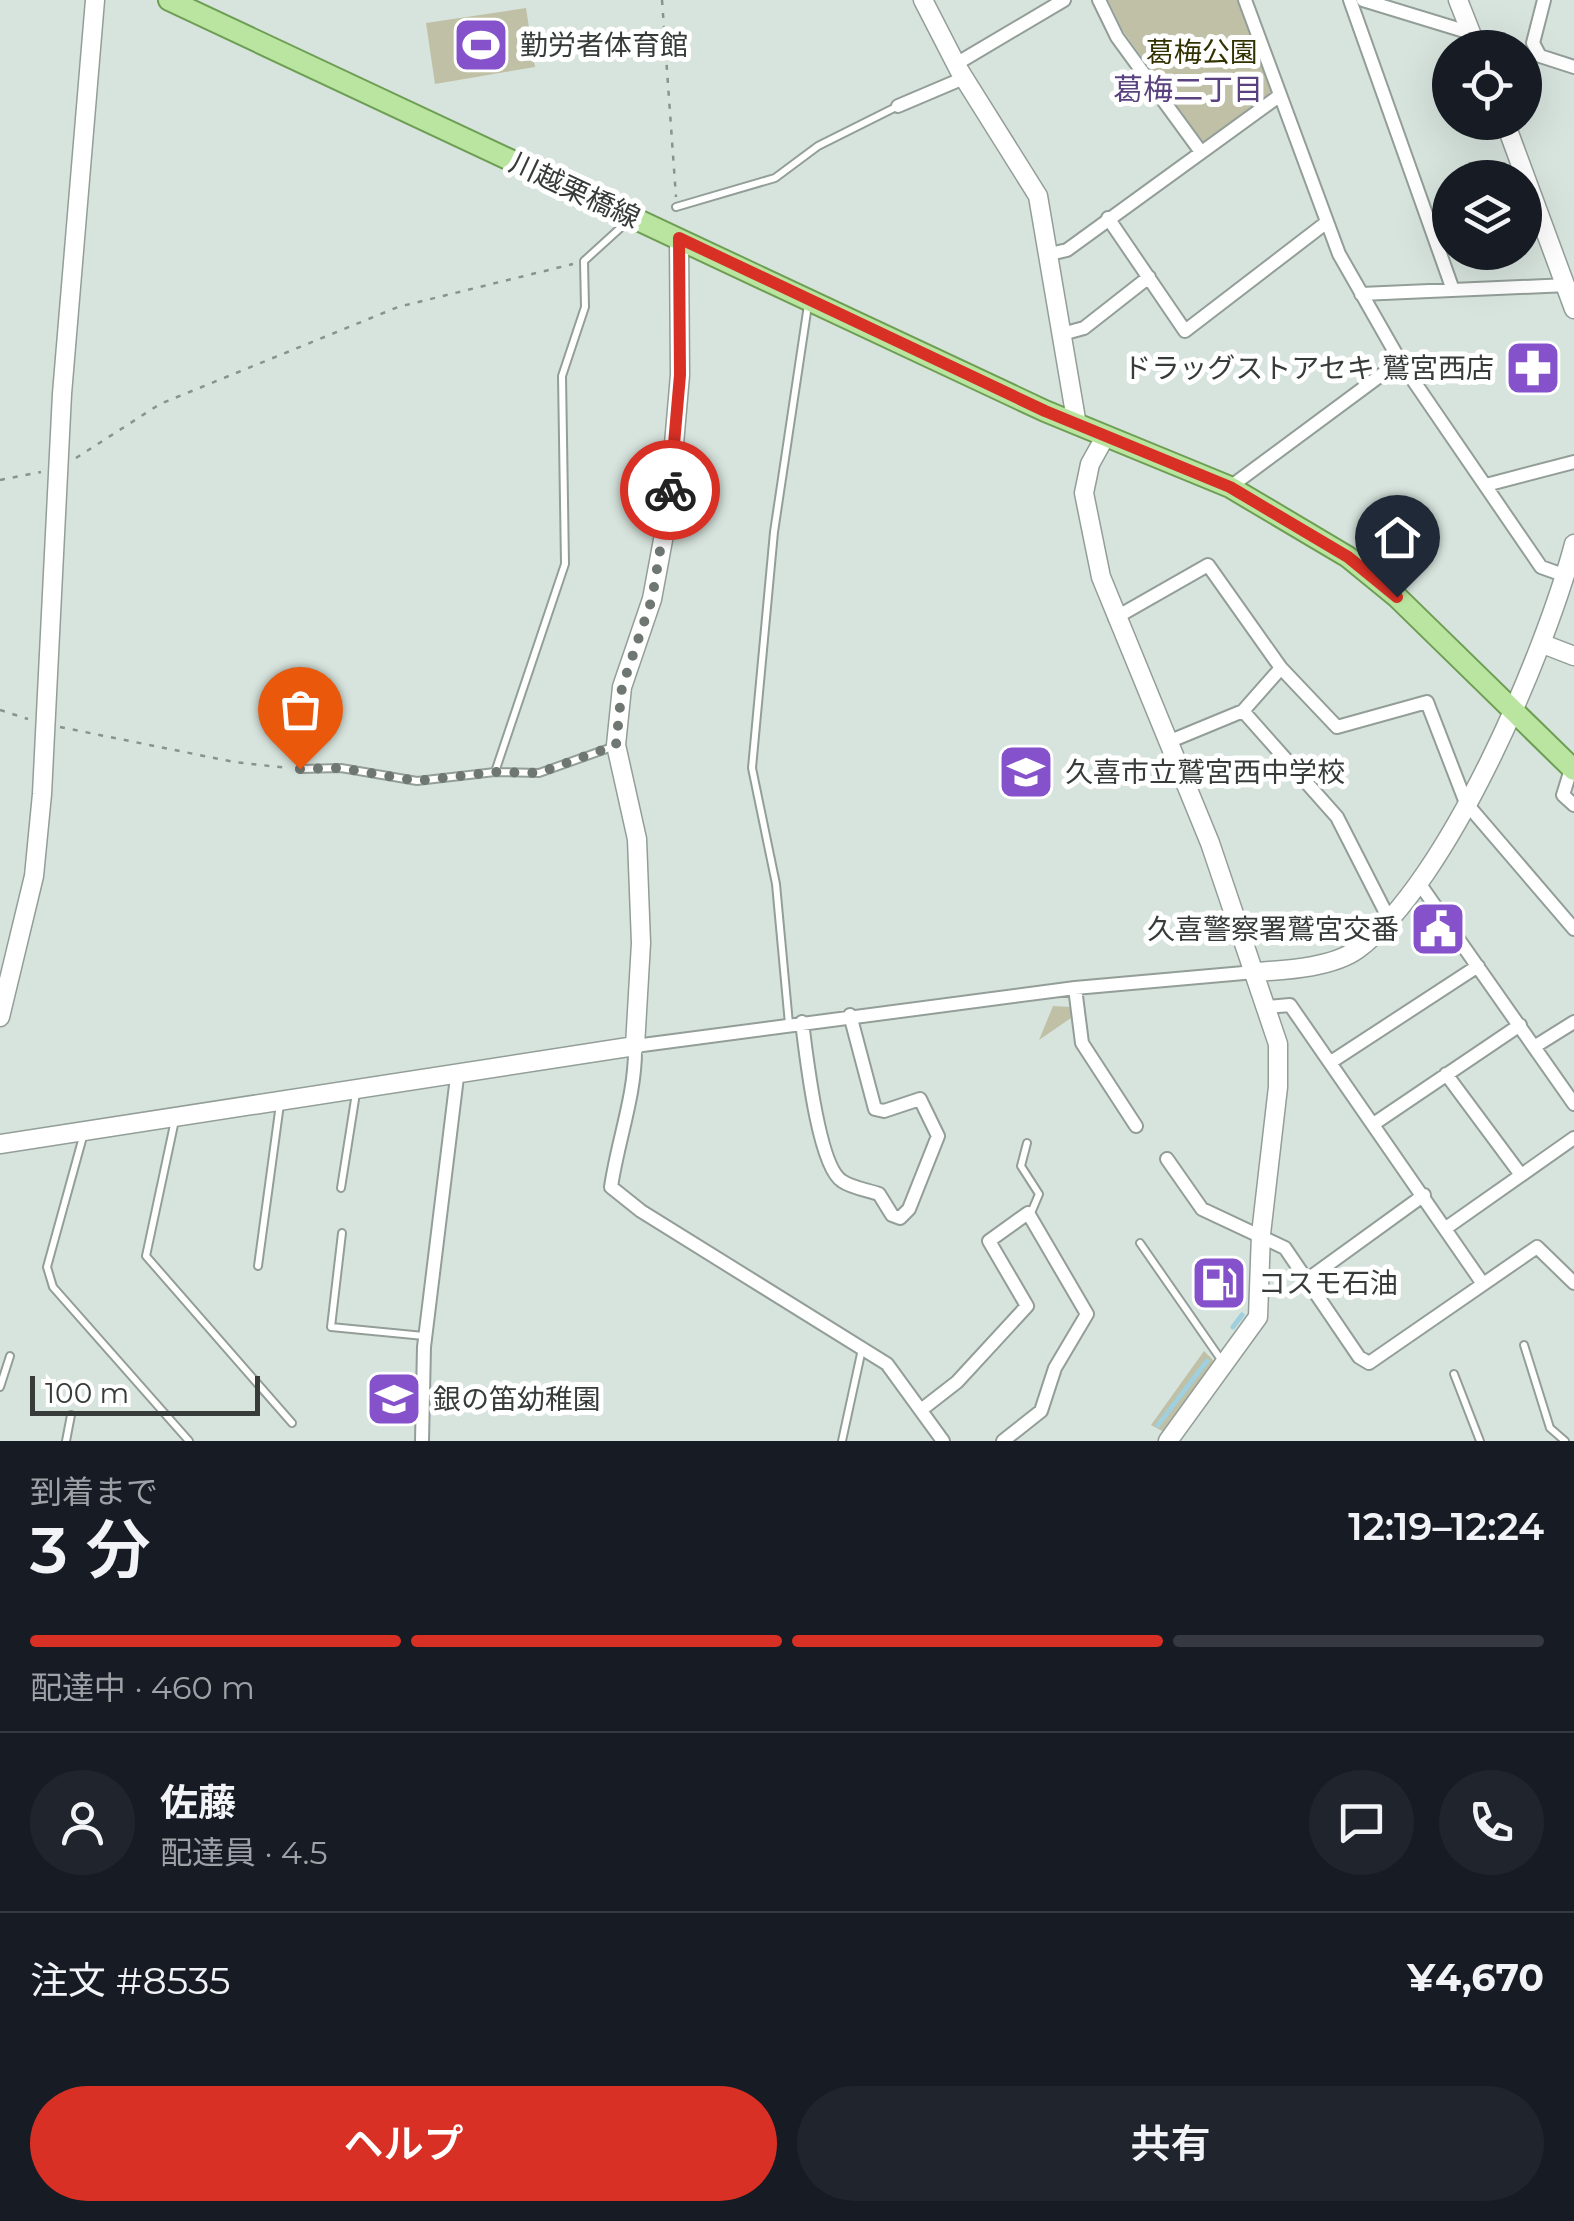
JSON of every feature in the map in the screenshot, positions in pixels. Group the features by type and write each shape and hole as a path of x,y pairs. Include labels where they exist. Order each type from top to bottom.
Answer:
{"main road":[{"name":"川越栗橋線","path":"170,0 1077,425 1230,487 1348,557 1397,597 1573,767"}],"street":[{"path":"0,1017 34,876 46,724 58,469 88,45 95,0"},
{"path":"923,0 960,71 1035,189 1050,254 1077,425"},
{"path":"898,106 960,71 1064,0"},
{"path":"1099,0 1117,37 1201,152"},
{"path":"1245,0 1327,222 1361,294 1400,361 1540,567 1566,576"},
{"path":"1350,0 1454,290"},
{"path":"1362,0 1446,30"},
{"path":"1458,0 1470,30"},
{"path":"1544,0 1533,44 1540,56 1574,67"},
{"path":"1050,254 1066,250 1280,96"},
{"path":"1512,140 1570,285 1574,309"},
{"path":"1108,218 1185,330 1327,222"},
{"path":"679,238 680,375 668,513 652,599 622,687 616,745 637,840 641,943 636,1082 619,1135 611,1187 641,1211 887,1364 943,1441"},
{"path":"1062,334 1084,328 1149,277"},
{"path":"1361,294 1570,285"},
{"path":"1230,487 1400,361"},
{"path":"1105,437 1090,464 1084,492 1089,531 1115,618 1210,843 1278,1044 1278,1086 1261,1234 1258,1317 1168,1441"},
{"path":"1486,485 1574,462"},
{"path":"0,1144 850,1015 1075,988 1255,972 1333,960 1356,950 1419,883 1466,803 1543,644 1574,544"},
{"path":"1115,618 1208,565 1282,668 1337,727 1427,702 1466,803 1574,929"},
{"path":"1543,644 1574,656"},
{"path":"1168,742 1243,711 1282,668"},
{"path":"1243,711 1337,817 1388,919"},
{"path":"1573,767 1563,796 1574,805"},
{"path":"1419,883 1574,1104"},
{"path":"1331,1062 1478,966"},
{"path":"1075,988 1082,1043 1136,1126"},
{"path":"1268,1007 1290,1005 1483,1284"},
{"path":"795,1023 816,1118 835,1174 844,1182 880,1194 892,1215 900,1218 909,1209 938,1136 920,1099 884,1111 875,1108 850,1015"},
{"path":"1534,1047 1574,1022"},
{"path":"1375,1123 1520,1026"},
{"path":"1446,1074 1521,1175"},
{"path":"422,1441 425,1336 457,1077"},
{"path":"1446,1228 1574,1138"},
{"path":"1167,1159 1202,1209 1285,1248 1359,1357 1369,1363 1538,1247 1574,1283"},
{"path":"1308,1278 1424,1195"},
{"path":"921,1410 957,1382 1024,1311 1027,1302 989,1241 1023,1214 1030,1214 1086,1314 1055,1368 1041,1411 1003,1441"}],"lane":[{"path":"676,207 775,178 818,146 898,106"},
{"path":"495,772 565,564 562,376 585,306 584,261 632,217"},
{"path":"795,1023 776,884 752,768 774,532 809,298"},
{"path":"300,769 341,768 417,781 495,772 539,773 616,745"},
{"path":"341,1188 356,1092"},
{"path":"258,1266 280,1103"},
{"path":"176,1118 146,1256 292,1424"},
{"path":"84,1132 47,1267 54,1287 189,1441"},
{"path":"1027,1143 1021,1166 1040,1194 1030,1214"},
{"path":"342,1232 331,1327 425,1336"},
{"path":"1140,1243 1226,1365"},
{"path":"1524,1345 1550,1428 1565,1441"},
{"path":"842,1441 862,1348"},
{"path":"0,1387 10,1356"},
{"path":"1454,1374 1480,1441"},
{"path":"66,1441 72,1415"}],"path":[{"path":"662,0 676,207"},
{"path":"0,480 58,469 160,404 398,307 584,261"},
{"path":"0,710 46,724 234,762 300,769"}],"green space":[{"name":"葛梅公園","path":"1108,0 1239,0 1272,94 1203,142 1123,31"},
{"name":"勤労者体育館","path":"526,8 535,67 435,84 426,23"},
{"path":"1053,1006 1071,1007 1071,1018 1039,1040"},
{"path":"1204,1351 1216,1363 1164,1432 1151,1425"}],"waterway":[{"path":"1233,1327 1242,1315"},
{"path":"1158,1425 1207,1361"}],"way so far":[{"path":"300,769 341,768 417,781 495,772 539,773 616,745 622,687 652,599 670,490"}],"place":[{"name":"勤労者体育館","path":"481,45"},
{"name":"ドラッグストアセキ 鷲宮西店","path":"1533,368"},
{"name":"久喜市立鷲宮西中学校","path":"1026,772"},
{"name":"久喜警察署鷲宮交番","path":"1438,929"},
{"name":"コスモ石油","path":"1219,1283"},
{"name":"銀の笛幼稚園","path":"394,1399"}],"district":[{"name":"葛梅二丁目","path":"1188,90"}],"route":[{"path":"670,490 680,375 679,238 1045,411 1230,487 1348,557 1397,597"}]}
